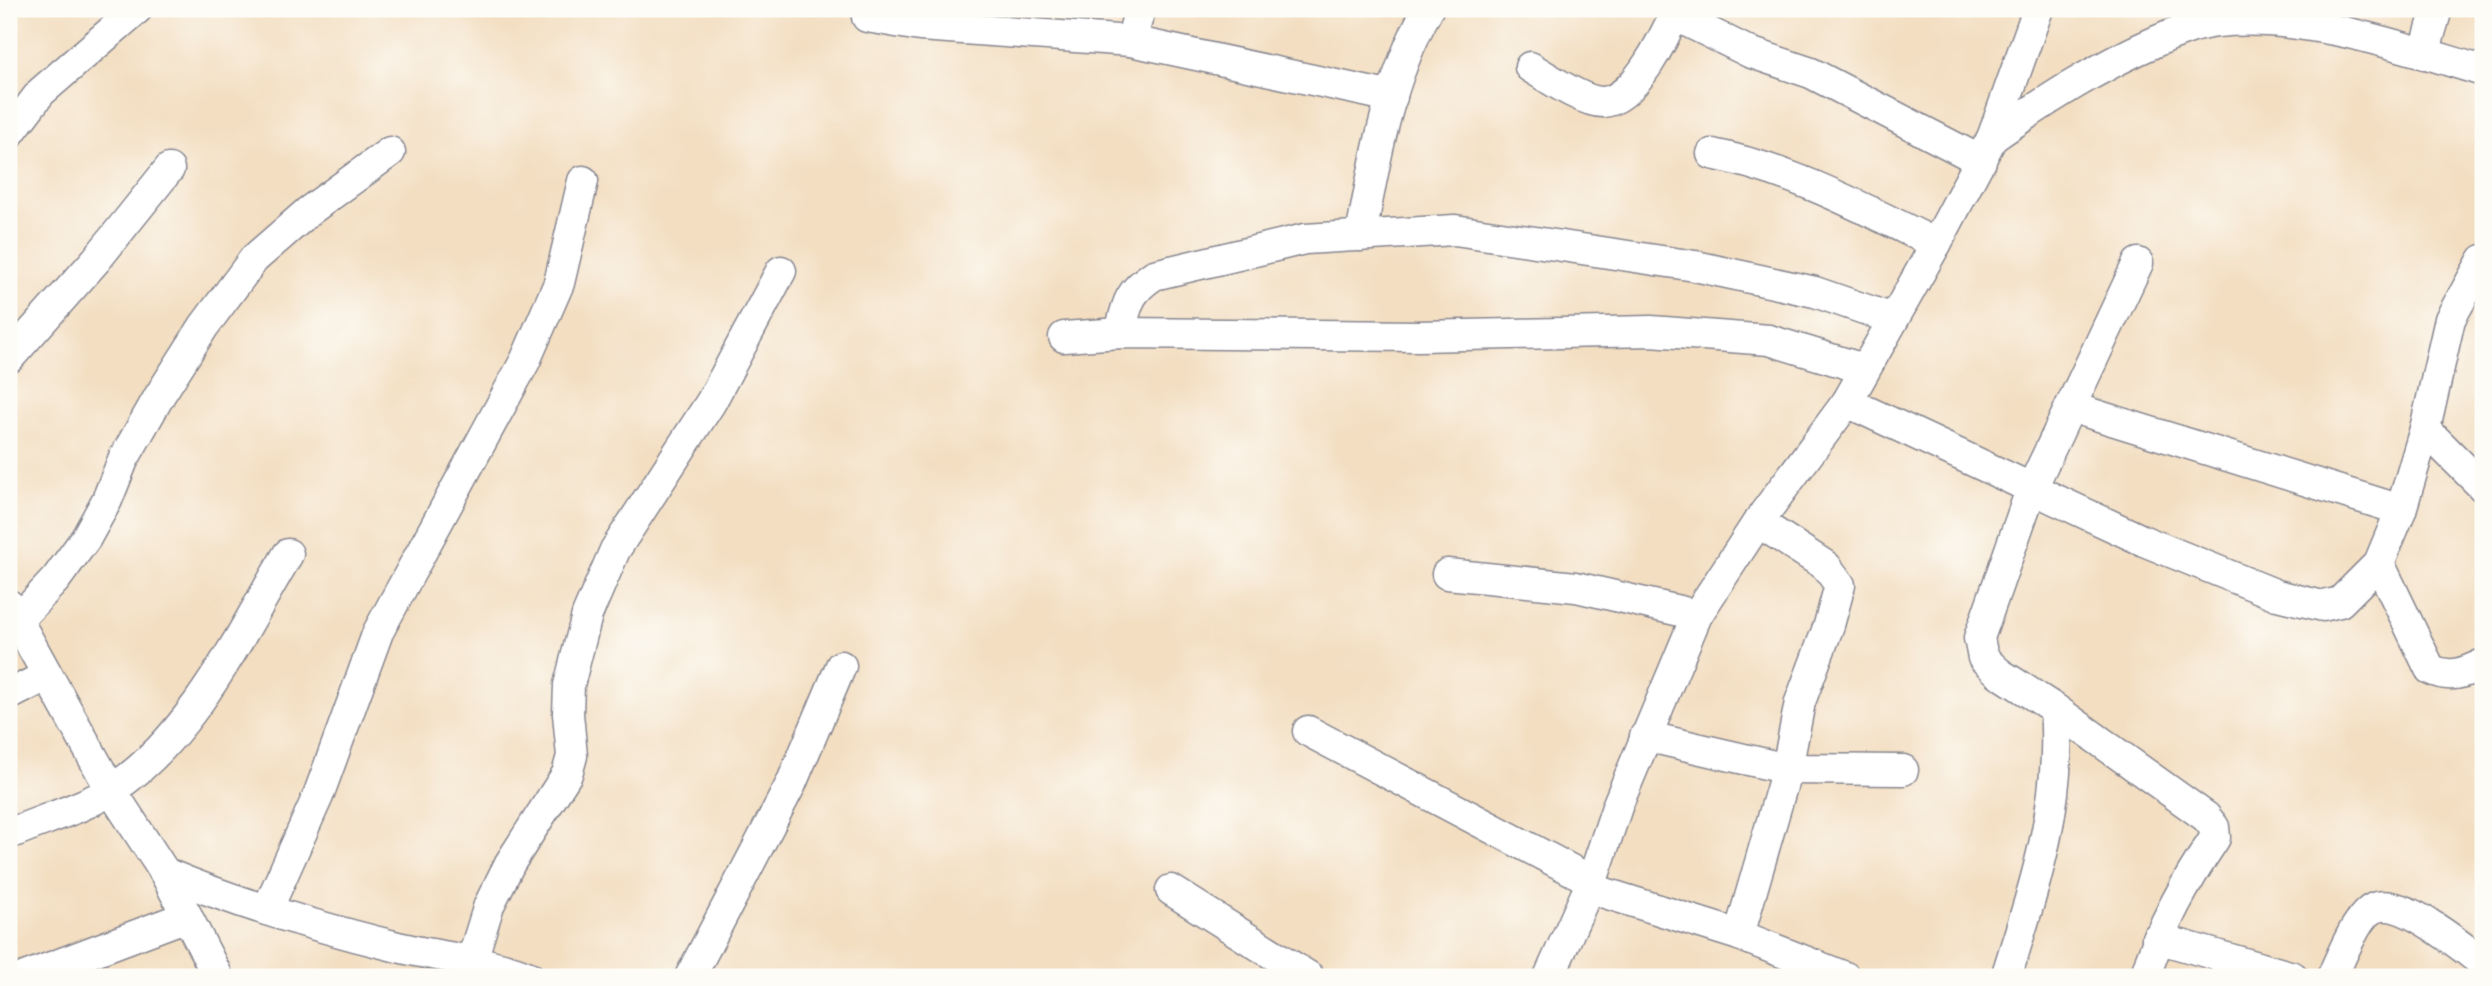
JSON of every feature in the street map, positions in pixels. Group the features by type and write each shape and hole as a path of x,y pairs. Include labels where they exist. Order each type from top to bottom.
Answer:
{"street":[{"path":"9,134 41,92 137,9"},
{"path":"1131,41 1140,9"},
{"path":"1361,236 1392,97 1412,37 1429,9"},
{"path":"1549,977 1591,885 1646,736 1697,615 1758,522 1847,402 1936,244 1986,149 2038,9"},
{"path":"2424,54 2437,9"},
{"path":"1530,67 1587,98 1602,102 1618,98 1635,84 1676,12 1749,51 1811,73 1986,149"},
{"path":"1986,149 2065,87 2108,62 2167,37 2217,22 2269,15 2483,71"},
{"path":"867,18 920,26 1131,41 1392,97"},
{"path":"218,977 165,873 111,790 13,613 56,579 86,538 107,500 122,460 160,395 204,326 254,259 309,211 390,152"},
{"path":"1712,153 1754,162 1828,191 1936,244"},
{"path":"9,358 96,260 169,169"},
{"path":"267,910 318,796 378,632 525,361 559,283 583,180"},
{"path":"1120,333 1128,300 1136,287 1154,275 1305,239 1455,230 1695,266 1815,292 1893,319"},
{"path":"2138,262 2031,490 1979,638 1983,658 1998,673 2055,709 2206,817 2214,827 2215,838 2179,892 2157,938 2145,977"},
{"path":"1847,402 2144,541 2277,595 2323,606 2346,597 2379,563 2401,510 2425,429 2450,319 2481,269"},
{"path":"472,960 489,905 510,863 567,774 572,756 568,714 569,685 587,615 605,571 615,550 711,402 781,271"},
{"path":"1064,337 1120,333 1419,336 1651,331 1769,340 1864,369"},
{"path":"2070,407 2401,510"},
{"path":"2425,429 2483,487"},
{"path":"1739,935 1787,769 1800,702 1829,625 1840,585 1826,566 1758,522"},
{"path":"9,834 111,790 156,752 220,674 288,554"},
{"path":"2379,563 2431,669 2442,675 2456,675 2483,664"},
{"path":"1447,575 1576,587 1697,615"},
{"path":"690,977 791,784 841,666"},
{"path":"9,695 46,676"},
{"path":"2006,977 2045,844 2059,751 2055,709"},
{"path":"1308,731 1591,885 1739,935 1845,977"},
{"path":"1646,736 1787,769 1903,770"},
{"path":"165,873 212,893 267,910 396,947 472,960 517,975"},
{"path":"1171,890 1309,977"},
{"path":"2332,977 2360,920 2373,908 2386,905 2414,915 2483,963"},
{"path":"25,977 187,916"},
{"path":"2157,938 2293,977"}]}
